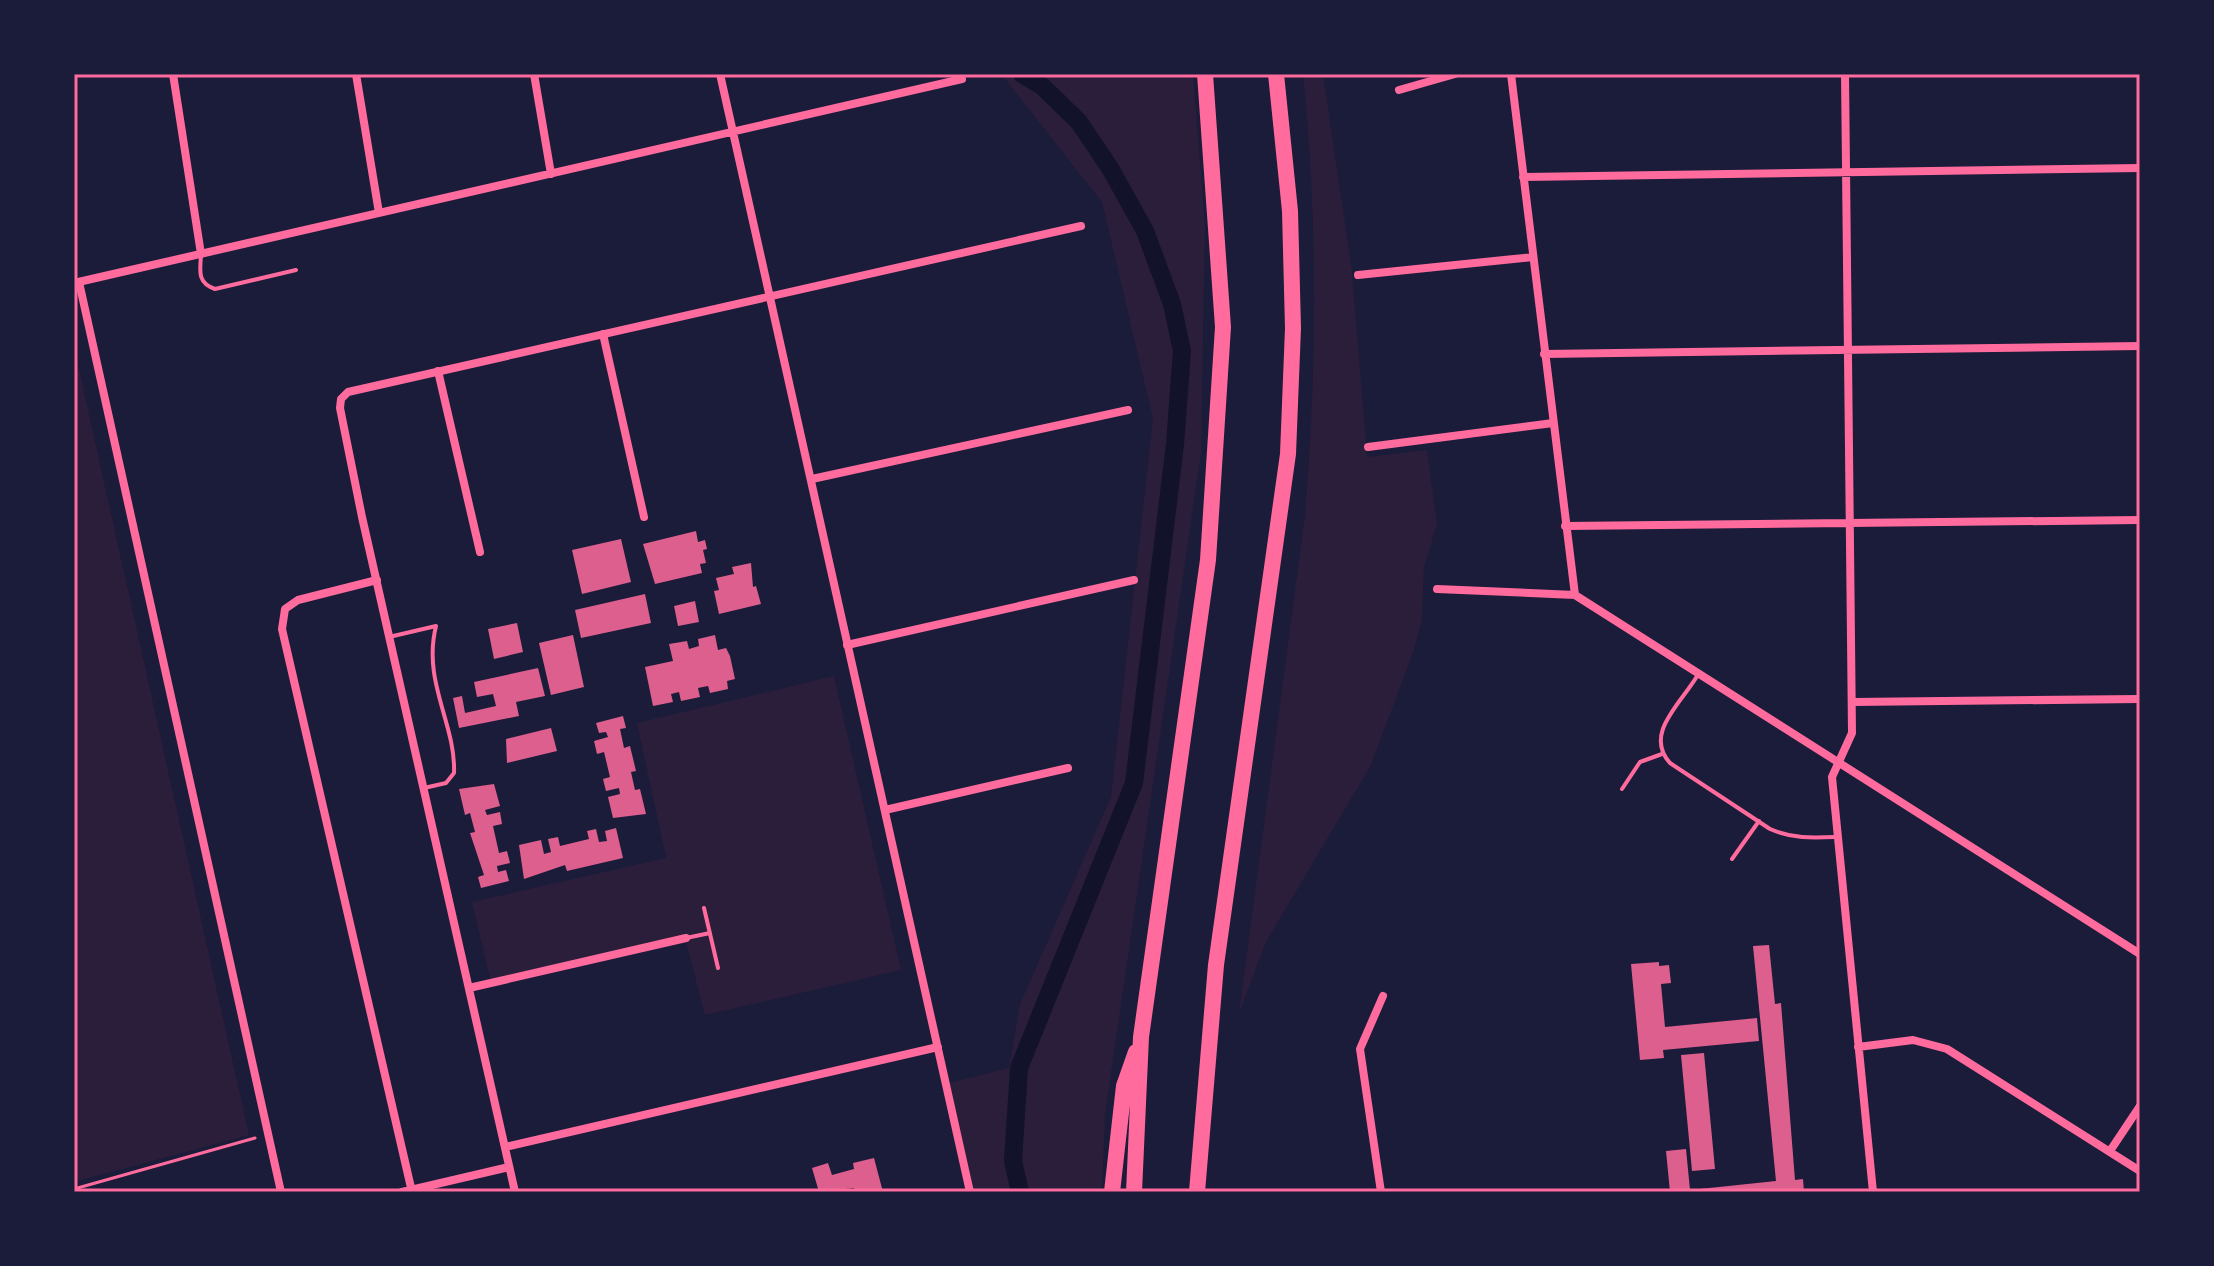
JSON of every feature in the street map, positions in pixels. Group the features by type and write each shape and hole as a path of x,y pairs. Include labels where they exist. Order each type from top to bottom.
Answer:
{"highway":[{"path":"1134,1192 1141,1037 1208,560 1223,327 1205,74"},
{"path":"1197,1192 1216,965 1288,454 1293,328 1290,211 1276,74"},
{"path":"1112,1192 1124,1086 1141,1037"}],"street":[{"path":"173,74 201,254"},
{"path":"356,74 379,213"},
{"path":"534,74 551,174"},
{"path":"720,74 970,1192"},
{"path":"1399,90 1455,74"},
{"path":"1511,74 1575,595"},
{"path":"1845,74 1852,733 1832,777 1873,1192"},
{"path":"281,1192 77,283 962,79"},
{"path":"1523,177 2140,168"},
{"path":"515,1192 389,637 340,408 341,399 348,392 1081,226"},
{"path":"1358,275 1533,257"},
{"path":"603,334 644,517"},
{"path":"1544,354 2140,346"},
{"path":"438,371 480,552"},
{"path":"812,479 1128,410"},
{"path":"1368,447 1553,423"},
{"path":"1565,526 2140,520"},
{"path":"377,580 298,600 285,609 282,629 412,1191"},
{"path":"847,645 1134,580"},
{"path":"1437,589 1575,595 2140,954"},
{"path":"1852,702 2140,699"},
{"path":"885,810 1068,768"},
{"path":"469,988 686,938"},
{"path":"1381,1192 1360,1049 1383,996"},
{"path":"1858,1047 1913,1040 1947,1049 2140,1171"},
{"path":"505,1147 938,1047"},
{"path":"2110,1151 2140,1106"},
{"path":"402,1192 509,1167"}],"lane":[{"path":"201,254 200,277 203,283 215,289 296,270"},
{"path":"389,637 436,626 431,654 454,773 446,783 424,788"},
{"path":"1699,673 1661,730 1658,742 1662,754 1670,763 1786,836 1837,837"},
{"path":"1622,789 1640,762 1662,754"},
{"path":"1732,859 1759,821"},
{"path":"704,908 718,968"},
{"path":"686,938 710,933"}],"path":[{"path":"74,1189 267,1135"}],"shaded area":[{"path":"1001,74 1193,74 1205,224 1201,453 1105,1115 1102,1192 970,1192 946,1084 1009,1068 1020,1004 1111,797 1153,419 1102,202"},
{"path":"1303,74 1323,74 1352,271 1367,457 1427,450 1437,524 1424,567 1422,619 1414,650 1371,765 1266,942 1239,1013 1305,515 1309,460 1314,294 1311,185"},
{"path":"74,347 249,1135 74,1182"},
{"path":"834,676 901,970 705,1015 685,938 491,983 472,902 666,858 637,723"}],"building":[{"path":"696,531 698,542 705,540 707,549 703,550 706,563 700,564 702,573 655,584 643,544"},
{"path":"621,539 631,582 582,594 572,550"},
{"path":"751,563 753,587 756,586 761,604 719,614 714,591 719,590 716,578 734,574 732,567"},
{"path":"645,594 651,623 581,638 575,610"},
{"path":"695,601 699,622 678,626 674,606"},
{"path":"517,623 523,652 494,659 488,629"},
{"path":"573,635 584,687 551,695 539,643"},
{"path":"715,635 718,650 726,648 730,656 735,679 727,681 728,689 710,693 708,686 698,688 700,697 681,701 679,692 671,694 673,702 653,706 645,667 673,661 669,644 687,641 689,649 699,646 698,639"},
{"path":"538,668 545,696 516,702 519,716 459,728 453,698 462,696 465,713 496,706 493,694 477,697 474,682"},
{"path":"623,716 626,728 620,729 624,748 630,746 636,771 631,772 635,790 640,789 646,814 613,818 608,797 620,794 619,788 606,791 603,779 610,777 604,752 597,754 594,741 608,737 606,732 599,733 596,723"},
{"path":"551,728 557,751 507,763 506,739"},
{"path":"494,784 500,806 485,810 487,815 500,812 502,824 493,826 499,853 507,851 510,863 497,866 498,872 506,870 509,881 481,888 478,877 484,875 470,833 475,832 470,813 465,815 459,789"},
{"path":"616,828 623,858 567,871 565,865 524,879 519,845 541,840 544,854 551,852 548,839 558,837 560,846 589,839 587,831 596,829 599,842 607,841 605,831"},
{"path":"1769,945 1775,1004 1781,1003 1795,1180 1803,1179 1804,1192 1670,1192 1666,1151 1686,1149 1690,1190 1776,1181 1753,946"},
{"path":"1659,962 1659,966 1669,965 1671,983 1661,984 1665,1027 1757,1018 1759,1041 1663,1050 1664,1058 1640,1060 1631,964"},
{"path":"1704,1053 1715,1169 1692,1171 1681,1055"},
{"path":"874,1158 883,1192 855,1192 854,1188 819,1192 812,1168 828,1163 832,1175 854,1169 853,1163"}],"waterway":[{"path":"1020,1192 1013,1161 1019,1068 1134,783 1175,444 1182,351 1172,304 1145,231 1110,168 1079,122 1042,86 1022,74"}]}
